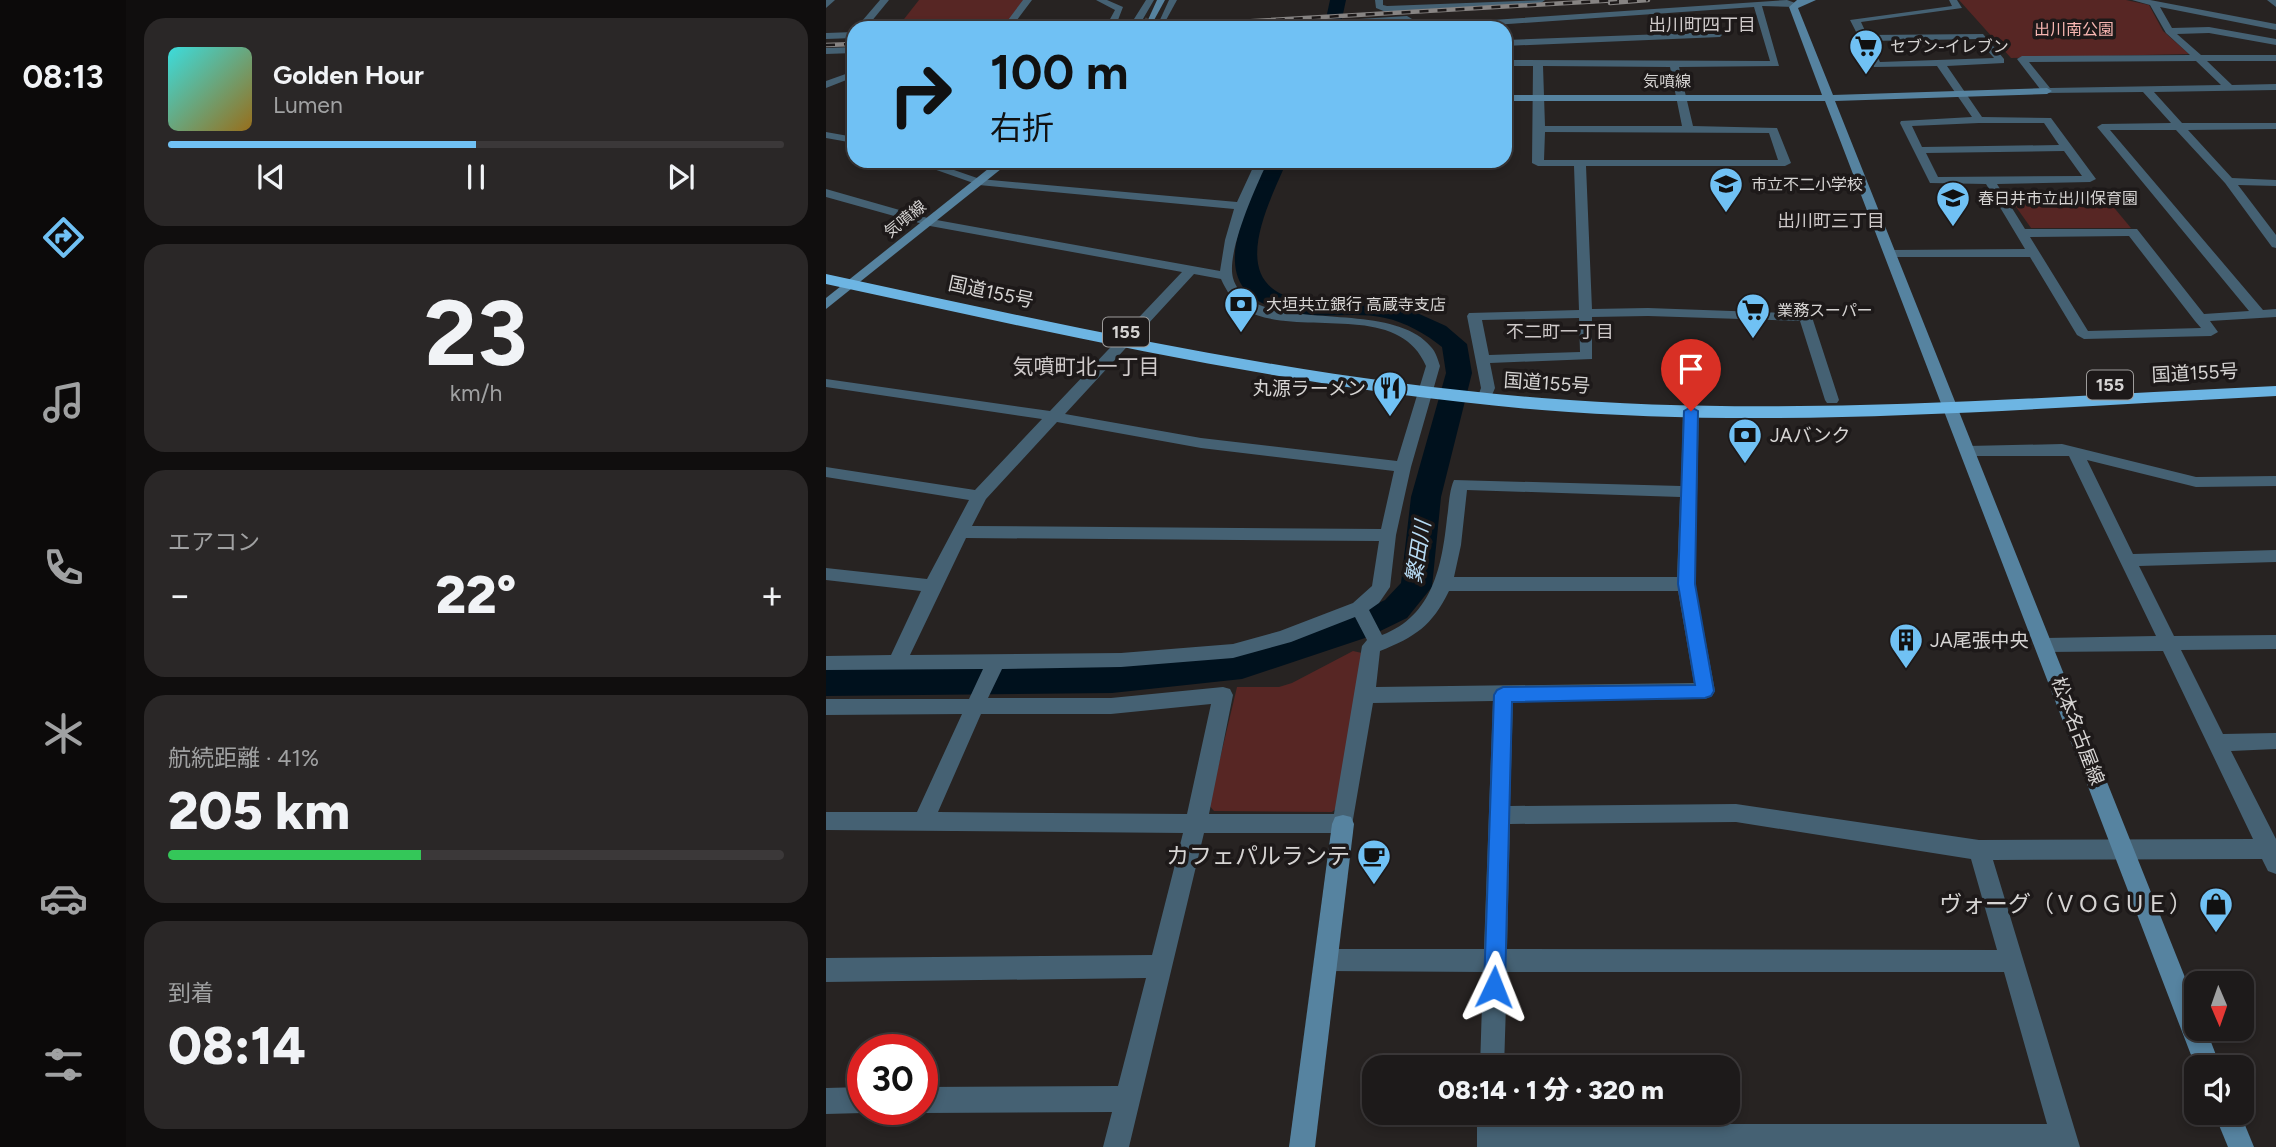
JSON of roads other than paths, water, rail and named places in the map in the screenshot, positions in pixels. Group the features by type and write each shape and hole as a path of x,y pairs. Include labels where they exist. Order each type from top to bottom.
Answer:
{"highway":[{"name":"国道155号","path":"826,269 857,280 1327,380 1691,411 1836,413 1947,401 2276,379"},
{"name":"国道155号","path":"826,279 857,280"},
{"name":"国道155号","path":"1486,393 1689,401 1947,401 2276,391"}],"street":[{"path":"826,5 831,0"},
{"path":"867,21 885,0"},
{"path":"1012,21 1028,0"},
{"path":"1100,0 1120,9 1113,21"},
{"path":"1138,21 1150,0"},
{"path":"1150,20 1161,0"},
{"path":"1162,20 1172,0"},
{"path":"1379,0 1379,6 1386,9 1541,0"},
{"path":"1512,23 1783,2 1794,4 1812,0"},
{"path":"1864,38 1980,36 2001,61 1877,65 1855,20 1958,8 1952,0"},
{"path":"2136,0 2276,27"},
{"path":"2181,0 2276,21"},
{"path":"2271,0 2276,4"},
{"path":"1512,43 1598,39 1721,49 1776,64 1757,4"},
{"name":"松本名古屋線","path":"1794,4 1793,8 2204,1055"},
{"path":"2154,4 2169,31 2230,88"},
{"path":"1710,9 1721,49"},
{"path":"1597,17 1600,63"},
{"path":"1376,21 1408,21"},
{"path":"2169,31 2209,30 2276,42"},
{"path":"826,36 847,35"},
{"path":"1512,63 1674,64 1721,49"},
{"path":"826,51 847,50"},
{"path":"2276,58 2022,59 2047,91 2276,87"},
{"path":"1538,63 1538,163 1785,163 1773,130 1540,129"},
{"path":"1940,63 1979,120"},
{"path":"1674,64 1688,129"},
{"path":"826,85 832,78"},
{"path":"2145,89 2229,181 2276,244"},
{"name":"気噴線","path":"1512,98 1829,98 2047,91"},
{"path":"1979,120 2047,120 2091,179 1934,181 1905,123 1979,120"},
{"path":"2259,314 2102,127 2276,126"},
{"path":"828,137 847,139"},
{"path":"1919,150 2068,148"},
{"path":"1482,359 1587,356 1580,163"},
{"path":"938,168 979,182 1241,206"},
{"name":"気噴線","path":"826,305 996,168"},
{"path":"826,663 1121,660 1233,651 1284,637 1359,608 1373,598 1381,587 1388,535 1404,467 1433,366 1426,349 1410,336 1388,327 1358,321 1272,314 1249,306 1234,292 1226,276 1231,240 1241,206 1259,168"},
{"path":"1989,180 2084,335 2211,332 2133,232 2023,233"},
{"path":"2229,181 2276,183"},
{"path":"826,193 930,222 1189,272 1226,276"},
{"path":"1891,254 2035,253"},
{"path":"898,662 932,586 979,496 1189,272"},
{"path":"1486,393 1474,316 1586,313 1806,317 1832,400"},
{"path":"2200,318 2276,313"},
{"path":"826,383 1052,416 1201,443 1404,467"},
{"path":"1365,695 1705,691 1686,584 1691,411"},
{"path":"1968,451 2062,449 2196,482 2276,481"},
{"path":"1500,815 1736,813 1979,850 2274,854 2166,644 2076,454"},
{"path":"826,472 979,496"},
{"path":"1302,1147 1343,824 1371,646 1406,632 1434,606 1445,584 1460,484 1687,492"},
{"path":"961,532 1388,535"},
{"path":"2126,560 2276,556"},
{"path":"826,574 932,586"},
{"path":"1445,584 1686,584"},
{"path":"1359,608 1378,644"},
{"path":"2045,645 2276,642"},
{"path":"923,822 996,660"},
{"path":"826,707 1111,706 1223,695 1196,823 1158,966 1116,1147"},
{"path":"1492,1055 1503,695"},
{"path":"2216,743 2276,741"},
{"path":"826,821 1343,824"},
{"path":"1490,1132 2066,1142 1979,850"},
{"path":"1326,960 2013,961"},
{"path":"826,970 1158,966"},
{"path":"938,1100 1127,1099"},
{"path":"826,1101 847,1100"},
{"path":"2232,1125 2241,1147"}],"waterway":[{"name":"繁田川","path":"1334,21 1338,0"},
{"name":"繁田川","path":"826,682 1112,679 1242,666 1356,628 1396,609 1416,587 1426,497 1459,373 1454,344 1428,326 1398,313 1377,309 1292,306 1257,291 1248,275 1247,240 1274,168"}],"railway":[{"path":"1254,21 1619,0"},
{"path":"1610,3 1648,0"},
{"path":"826,45 847,44"}],"place":[{"name":"セブン-イレブン","path":"1866,76"},
{"name":"市立不二小学校","path":"1726,214"},
{"name":"春日井市立出川保育園","path":"1953,228"},
{"name":"大垣共立銀行 高蔵寺支店","path":"1241,334"},
{"name":"業務スーパー","path":"1753,340"},
{"name":"丸源ラーメン","path":"1390,418"},
{"name":"JAバンク","path":"1745,465"},
{"name":"JA尾張中央","path":"1906,670"},
{"name":"カフェパルランテ","path":"1374,886"},
{"name":"ヴォーグ（ＶＯＧＵＥ）","path":"2216,934"}],"district":[{"name":"出川町四丁目","path":"1702,25"},
{"name":"出川町三丁目","path":"1831,221"},
{"name":"不二町一丁目","path":"1560,332"},
{"name":"気噴町北一丁目","path":"1086,366"}],"park label":[{"name":"出川南公園","path":"2074,29"}]}
